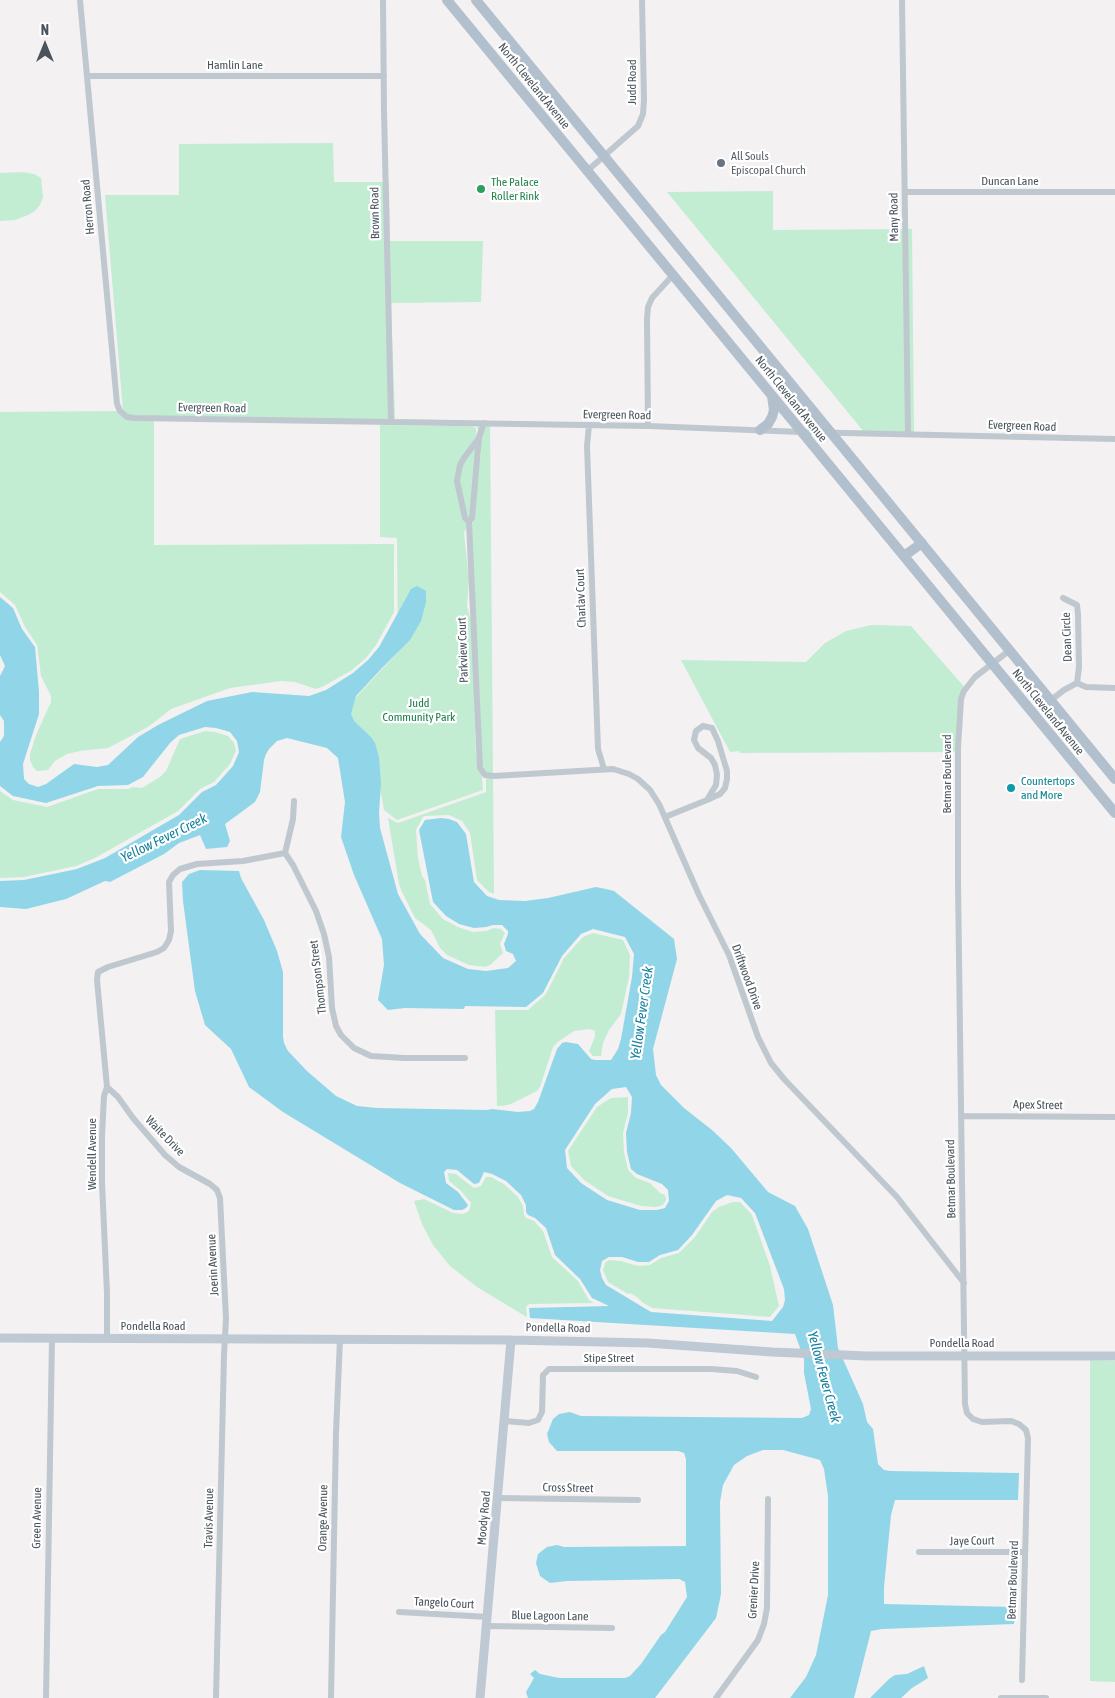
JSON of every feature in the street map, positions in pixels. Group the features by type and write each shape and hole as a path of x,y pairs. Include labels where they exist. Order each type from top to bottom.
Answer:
{"main road":[{"name":"North Cleveland Avenue","path":"447,0 1115,813"},
{"name":"North Cleveland Avenue","path":"476,1 1115,779"},
{"path":"760,430 768,424 772,417 774,410 771,395"},
{"path":"904,556 922,543"},
{"name":"Pondella Road","path":"0,1338 511,1340 648,1343 772,1352 867,1356 1115,1356"},
{"name":"Moody Road","path":"480,1698 511,1340"}],"street":[{"name":"Herron Road","path":"80,0 117,404 120,411"},
{"name":"Judd Road","path":"587,171 638,126 643,114 642,0"},
{"name":"Many Road","path":"902,0 908,434"},
{"name":"Brown Road","path":"384,2 391,421"},
{"name":"Hamlin Lane","path":"87,76 384,76"},
{"name":"Duncan Lane","path":"905,192 1115,192"},
{"path":"648,426 648,307 652,298 673,275"},
{"name":"Evergreen Road","path":"120,411 126,417 134,418 648,426 1115,440"},
{"name":"Parkview Court","path":"469,522 465,518 457,481 458,473 464,458 479,436 484,423"},
{"name":"Charlav Court","path":"589,426 587,446 598,749 604,769"},
{"name":"Parkview Court","path":"479,436 472,518 469,522 479,760 480,768 486,775"},
{"name":"Dean Circle","path":"1063,598 1077,605 1079,650 1077,683"},
{"name":"Betmar Boulevard","path":"1010,650 975,677 964,691 961,699 959,717 958,882 965,1404 967,1413 973,1420 982,1422 1011,1421 1019,1424 1026,1430 1028,1438 1022,1680"},
{"path":"1050,700 1077,683 1086,686 1115,688"},
{"path":"665,818 707,800 720,794 724,788 727,771 718,740 712,728 703,726 696,731 694,740 698,748 706,752 713,760 717,775 716,784 707,800"},
{"path":"713,760 722,756"},
{"name":"Driftwood Drive","path":"486,775 505,776 604,769 629,774 644,784 655,797 699,895 729,955 751,1020 771,1063 897,1197 964,1283"},
{"path":"285,853 294,801"},
{"name":"Wendell Avenue","path":"107,1338 102,1145 104,1096 107,1087 97,980 98,972 108,966 157,952 164,948 170,940 171,931 170,882 177,871 197,864 243,861 285,853"},
{"name":"Thompson Street","path":"285,853 293,865 321,922 330,958 333,1017 347,1042 363,1053 380,1057 465,1058"},
{"name":"Waite Drive","path":"107,1087 165,1155 179,1167 210,1184 217,1190"},
{"name":"Apex Street","path":"962,1116 1115,1117"},
{"name":"Joerin Avenue","path":"217,1190 220,1198 223,1241 225,1339"},
{"name":"Green Avenue","path":"46,1698 52,1338"},
{"name":"Travis Avenue","path":"216,1698 225,1339"},
{"name":"Orange Avenue","path":"331,1698 336,1433 340,1339"},
{"name":"Stipe Street","path":"505,1421 534,1422 541,1416 543,1376 549,1369 718,1370 737,1371 756,1378"},
{"name":"Cross Street","path":"498,1498 638,1500"},
{"name":"Grenier Drive","path":"716,1698 758,1640 764,1624 767,1608 768,1498"},
{"name":"Jaye Court","path":"919,1552 1025,1552"},
{"name":"Tangelo Court","path":"400,1612 488,1617"},
{"name":"Blue Lagoon Lane","path":"487,1626 612,1628"},
{"path":"1001,1698 1046,1698"}],"green space":[{"path":"333,143 334,182 389,182 390,241 483,241 481,302 391,303 395,419 490,421 494,894 489,892 477,880 470,833 462,821 449,815 425,816 416,830 418,858 430,904 443,919 458,927 473,932 494,928 501,929 505,933 500,944 503,953 485,967 469,965 447,955 440,948 431,930 415,918 399,884 388,818 398,823 486,792 486,775 479,754 468,533 473,522 481,451 477,425 154,417 154,545 394,544 394,612 376,645 366,658 352,670 324,686 316,689 295,682 281,681 230,688 171,709 148,727 108,748 67,754 55,761 48,770 37,771 30,760 36,735 51,702 51,696 41,676 37,645 25,627 15,605 0,592 0,412 123,411 105,195 179,195 179,144"},
{"path":"23,172 34,174 41,178 43,197 40,205 28,215 15,220 0,221 0,173"},
{"path":"773,191 773,230 912,229 914,432 864,432 667,192"},
{"name":"Judd Community Park","path":"380,425 471,426 476,428 477,450 469,522 464,533 469,579 467,606 472,625 476,755 482,776 483,790 397,820 384,810 371,737 353,721 346,708 398,652 397,538 380,537"},
{"path":"871,625 911,626 967,690 959,708 957,752 730,752 681,660 806,662 825,643 846,631"},
{"path":"205,731 228,736 234,743 236,751 230,764 214,782 200,789 178,811 95,858 76,866 24,877 0,878 0,791 13,800 47,807 98,789 142,788 166,771 180,739"},
{"path":"593,933 623,940 630,955 629,977 621,1014 609,1030 603,1043 601,1056 593,1056 589,1051 595,1037 595,1031 590,1029 574,1031 553,1047 537,1091 511,1104 497,1106 495,1010 528,1010 546,994 564,958 583,937"},
{"path":"628,1097 628,1113 623,1133 624,1152 628,1170 636,1178 650,1183 660,1193 665,1195 666,1200 663,1205 657,1207 641,1206 608,1196 584,1180 571,1166 568,1151 597,1107 611,1098"},
{"path":"448,1173 456,1174 474,1188 481,1186 486,1177 491,1177 504,1184 518,1197 526,1218 534,1221 543,1231 552,1257 578,1281 589,1300 594,1303 529,1304 526,1307 527,1317 477,1287 450,1266 433,1245 422,1224 414,1201 424,1199 453,1213 463,1214 469,1211 471,1203 449,1181"},
{"path":"733,1202 740,1202 752,1215 770,1266 779,1306 770,1317 652,1308 637,1297 608,1282 603,1270 605,1263 609,1260 638,1266 650,1265 661,1258 679,1253 695,1237 712,1212 719,1207"},
{"path":"1090,1360 1115,1361 1115,1682 1090,1681"}],"water":[{"name":"Yellow Fever Creek","path":"417,586 426,591 426,602 421,621 410,640 356,696 351,714 354,721 375,743 379,757 381,784 380,828 398,894 420,934 443,958 468,969 486,971 508,968 516,961 513,954 506,951 504,944 508,931 502,925 474,928 459,924 446,916 433,902 419,830 425,820 441,818 457,822 466,834 474,882 487,896 499,900 525,901 548,898 596,887 606,889 614,891 674,939 677,959 653,1049 656,1075 661,1085 684,1108 731,1148 768,1192 795,1206 808,1229 833,1305 838,1348 863,1404 867,1422 873,1429 878,1464 884,1470 890,1471 1019,1473 1018,1500 895,1500 891,1515 884,1604 1015,1607 1014,1624 871,1631 854,1698 790,1698 806,1677 816,1655 828,1595 828,1496 824,1469 820,1460 783,1450 763,1450 747,1456 734,1465 723,1485 720,1502 721,1594 716,1618 655,1698 528,1698 526,1692 534,1678 530,1674 535,1670 540,1674 559,1678 625,1678 630,1676 665,1632 687,1597 685,1582 679,1579 550,1583 540,1576 536,1563 538,1554 547,1547 557,1545 564,1547 686,1546 686,1459 684,1453 678,1451 557,1451 549,1442 547,1434 553,1419 559,1414 570,1412 581,1416 802,1418 809,1415 811,1409 804,1373 804,1359 795,1334 530,1318 529,1308 609,1306 592,1298 580,1279 555,1255 546,1228 535,1218 528,1215 521,1195 506,1181 484,1172 479,1183 474,1184 457,1170 447,1169 444,1172 446,1183 458,1192 468,1205 462,1210 454,1210 400,1183 283,1112 249,1087 231,1049 205,1025 195,991 182,882 189,874 200,870 239,871 264,920 277,951 283,972 283,1036 288,1051 307,1071 336,1096 357,1106 377,1108 492,1109 518,1112 534,1109 557,1049 562,1043 578,1044 591,1059 595,1060 611,1060 618,1049 632,977 634,954 625,937 593,929 581,934 562,956 543,993 526,1007 465,1006 464,1009 405,1008 388,1010 378,1000 384,965 382,939 354,875 341,837 345,802 338,758 327,748 287,738 277,741 266,754 260,792 255,802 225,824 230,841 227,847 206,849 200,835 179,843 164,854 110,882 105,881 66,899 26,909 0,907 0,881 24,880 77,869 105,858 179,815 202,792 216,785 233,766 239,752 237,741 230,732 205,727 179,735 170,743 143,777 128,785 98,786 46,803 13,796 0,786 0,742 4,736 4,721 0,715 0,676 5,666 0,655 0,597 13,608 22,629 35,647 39,714 23,764 24,779 29,784 38,787 46,784 74,764 97,767 108,765 138,737 207,701 252,692 309,696 326,690 353,673 379,647 411,589","holes":["626,1087 632,1097 631,1113 626,1133 627,1152 631,1169 637,1174 662,1184 668,1190 669,1201 665,1208 640,1210 607,1200 581,1183 567,1168 565,1150 595,1104 612,1089","727,1195 741,1198 755,1213 784,1289 785,1300 783,1307 772,1321 651,1312 606,1285 600,1270 602,1261 609,1257 622,1257 638,1262 649,1262 660,1255 678,1250 692,1235 716,1201"]},
{"path":"924,1666 928,1678 901,1698 870,1698 895,1675 907,1674"}],"place":[{"name":"All Souls Episcopal Church","path":"721,163"},
{"name":"The Palace Roller Rink","path":"481,189"},
{"name":"Countertops and More","path":"1011,788"}]}
